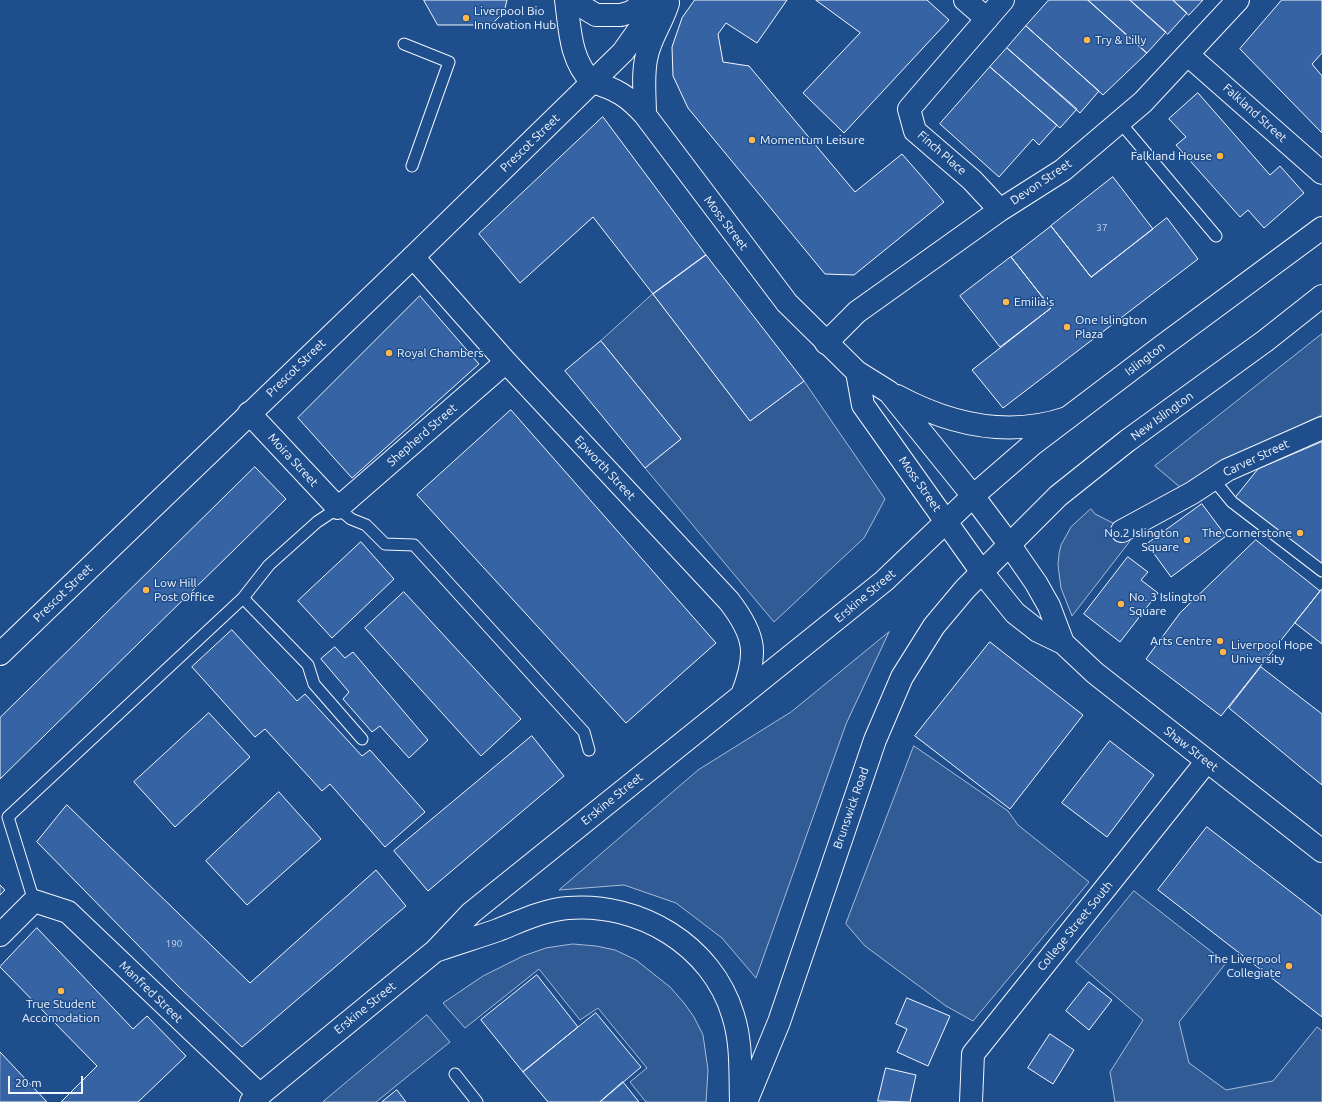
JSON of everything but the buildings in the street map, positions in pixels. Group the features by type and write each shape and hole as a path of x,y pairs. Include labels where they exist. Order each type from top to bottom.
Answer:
{"main road":[{"path":"566,0 577,62 582,72 592,82"},
{"path":"571,0 596,15 615,15 631,12 648,0"},
{"name":"Prescot Street","path":"0,654 413,257 623,52 660,0"},
{"path":"645,115 647,56 652,40 665,16 669,0"},
{"path":"965,0 987,19 1003,0"},
{"name":"Devon Street","path":"826,343 857,312 1000,210 1063,170 1142,102 1188,55 1238,0"},
{"name":"Finch Place","path":"987,19 908,109 915,131 972,180 1000,210"},
{"name":"Falkland Street","path":"1188,55 1322,173"},
{"name":"Moss Street","path":"592,82 620,93 631,100 645,115 787,303 857,372 889,392 973,496 1009,544"},
{"name":"Islington","path":"973,496 1004,468 1067,418 1322,228"},
{"name":"Epworth Street","path":"413,257 506,362 729,601 741,617 751,636 753,652 750,674 742,695"},
{"name":"New Islington","path":"1009,544 1058,496 1127,441 1265,341 1322,296"},
{"name":"Shepherd Street","path":"338,508 506,362"},
{"name":"Moss Street","path":"857,372 863,405 981,571"},
{"path":"889,392 931,413 969,425 1007,428 1027,427 1044,425 1067,418"},
{"name":"Moira Street","path":"249,413 338,508"},
{"name":"Carver Street","path":"1122,531 1192,493 1227,470 1322,428"},
{"name":"Erskine Street","path":"256,1098 435,951 471,913 884,581 973,496"},
{"name":"Brunswick Road","path":"746,1102 779,1022 861,779 902,677 926,637 948,607 981,571 1009,544"},
{"name":"Shaw Street","path":"1009,544 1036,583 1049,606 1063,643"},
{"name":"Shaw Street","path":"981,571 1015,613 1038,631 1063,643 1095,673 1322,851"},
{"name":"College Street South","path":"971,1102 973,1054 1207,761"},
{"path":"0,935 34,901"},
{"name":"Manfred Street","path":"34,901 68,912 256,1098"},
{"path":"435,951 544,912 567,908 604,908 623,913 657,926 675,935 690,947 716,979 726,996 733,1014 741,1052 741,1102"}],"lane":[{"path":"404,44 449,62 412,166"},
{"path":"1119,121 1216,236"},
{"path":"1214,479 1232,502 1322,571"},
{"path":"34,901 8,817 243,598 269,565 317,522 338,508 351,519 366,525 385,544 414,545 584,732 589,750"},
{"path":"243,598 308,665 314,684 362,740"},
{"path":"455,1074 477,1102"}],"shaded area":[{"path":"653,294 750,421 804,381 885,499 864,538 774,622 645,468 681,439 601,341"},
{"path":"1322,334 1322,415 1223,461 1181,488 1155,466"},
{"path":"1091,509 1095,514 1115,524 1130,541 1072,616 1061,588 1058,565 1059,554 1061,545 1071,527"},
{"path":"889,632 846,724 756,978 722,938 676,903 624,885 559,890 698,770 791,712"},
{"path":"914,746 1008,811 1018,825 1089,882 973,1021 946,1006 865,946 846,924"},
{"path":"1134,891 1226,963 1179,1022 1189,1063 1226,1090 1273,1081 1317,1027 1322,1031 1322,1102 1115,1102 1110,1072 1143,1020 1076,962"},
{"path":"573,944 596,946 615,950 636,960 670,987 684,1003 694,1017 703,1035 708,1070 706,1102 646,1102 630,1082 647,1068 598,1008 580,1020 539,969 465,1028 443,1003 483,976 523,956 546,948"},
{"path":"427,1015 450,1042 376,1102 323,1102"}],"place":[{"name":"Liverpool Bio Innovation Hub","path":"466,18"},
{"name":"Try & Lilly","path":"1087,40"},
{"name":"Momentum Leisure","path":"752,140"},
{"name":"Falkland House","path":"1220,156"},
{"name":"Emilia's","path":"1006,302"},
{"name":"One Islington Plaza","path":"1067,327"},
{"name":"Royal Chambers","path":"389,353"},
{"name":"The Cornerstone","path":"1300,533"},
{"name":"No.2 Islington Square","path":"1187,540"},
{"name":"Low Hill Post Office","path":"146,590"},
{"name":"No. 3 Islington Square","path":"1121,604"},
{"name":"Arts Centre","path":"1220,641"},
{"name":"Liverpool Hope University","path":"1223,652"},
{"name":"The Liverpool Collegiate","path":"1289,966"},
{"name":"True Student Accomodation","path":"61,991"}]}
